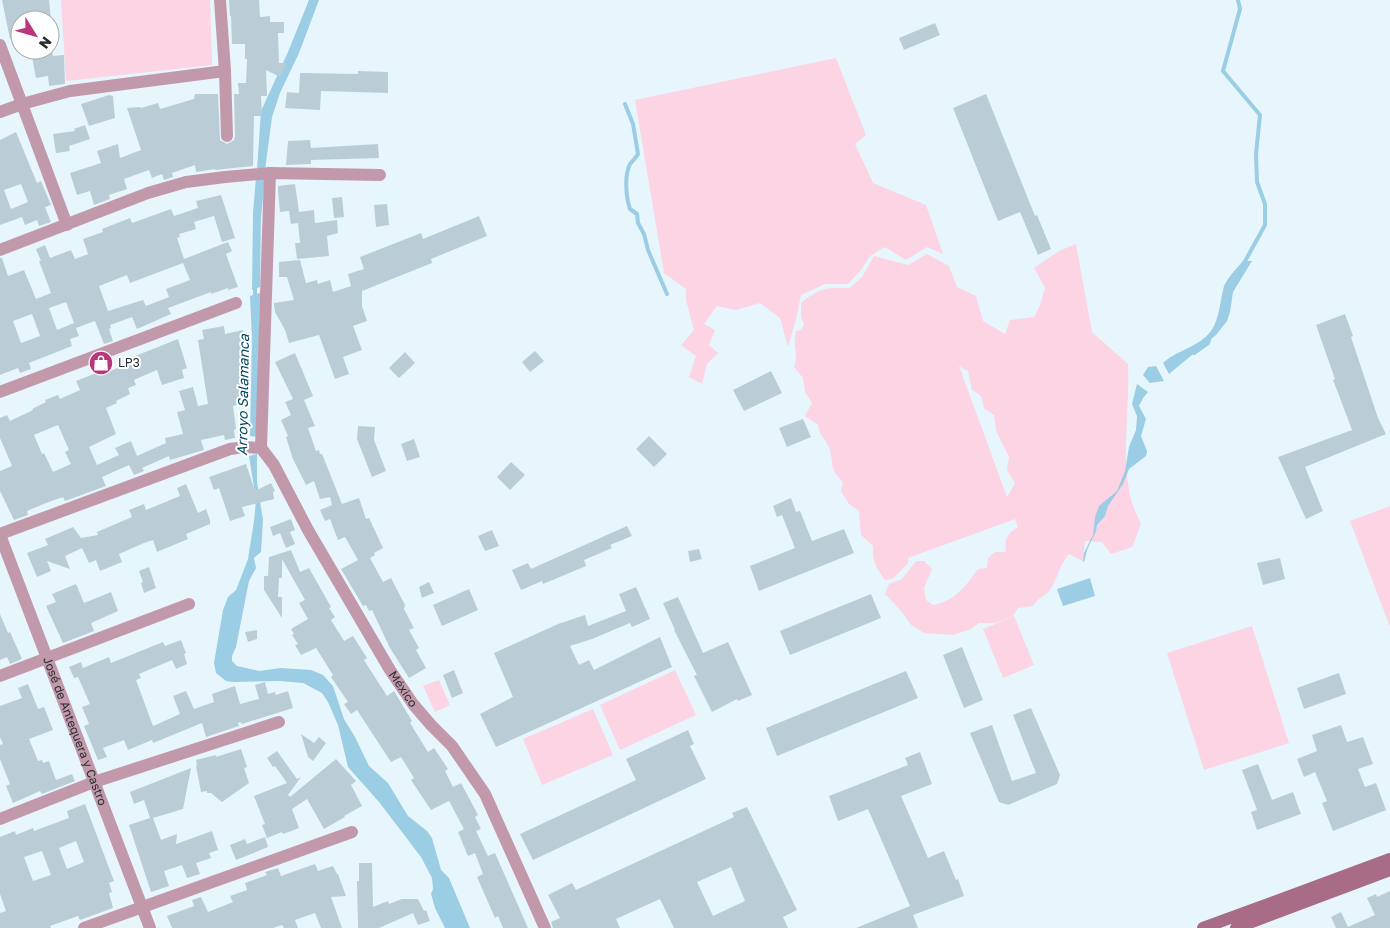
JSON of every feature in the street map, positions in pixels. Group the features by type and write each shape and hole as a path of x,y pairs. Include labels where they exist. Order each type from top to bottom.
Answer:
{"street":[{"path":"220,0 227,136"},
{"path":"0,45 67,225"},
{"path":"0,112 70,91 225,71"},
{"path":"0,534 230,449 253,447 270,173"},
{"path":"0,250 148,193 186,182 270,173 380,175"},
{"path":"0,392 236,303"},
{"name":"México","path":"253,447 274,465 308,530 390,670 418,711 452,746 485,794 545,928"},
{"name":"José de Antequera y Castro","path":"0,534 150,928"},
{"path":"0,676 189,604"},
{"path":"0,819 94,782 279,722"},
{"path":"84,928 352,832"},
{"path":"1236,928 1284,904 1390,859"},
{"path":"1203,928 1390,870"}],"shaded area":[{"path":"61,0 210,0 212,65 66,81"},
{"path":"836,58 866,135 855,144 873,183 926,205 943,254 927,247 906,260 885,247 870,256 861,270 848,284 825,284 801,295 788,347 780,318 760,303 736,310 717,306 704,324 715,330 709,345 718,353 707,364 702,384 689,377 696,356 681,345 694,330 686,300 686,289 664,273 635,100"},
{"path":"1076,244 1092,332 1128,364 1127,479 1132,502 1141,524 1132,547 1111,554 1102,542 1085,541 1083,561 1069,554 1050,590 1037,600 1033,606 1018,608 1013,616 995,623 979,623 971,629 953,635 924,633 911,625 885,594 889,584 902,579 916,561 924,561 932,569 924,588 926,600 933,605 941,603 959,592 978,569 987,568 988,558 995,552 1006,552 1005,544 1007,537 1018,527 1015,519 908,558 908,563 894,578 885,580 875,564 873,546 861,535 859,511 849,504 841,491 843,482 834,470 829,447 818,425 805,416 812,403 805,392 803,378 794,367 796,331 801,330 804,325 801,317 801,303 819,291 850,288 862,277 874,256 908,265 927,254 949,266 957,287 976,296 983,321 1005,334 1010,320 1034,317 1045,288 1034,268 1059,251","holes":["959,366 968,371 972,390 981,396 984,408 994,415 996,431 1009,457 1007,470 1015,483 1007,497"]},
{"path":"1390,506 1390,627 1350,521"},
{"path":"1014,616 1034,665 1003,678 983,629"},
{"path":"1252,626 1289,743 1204,770 1167,653"},
{"path":"675,670 696,715 620,750 600,705"},
{"path":"439,680 450,705 435,712 423,686"},
{"path":"593,709 613,755 542,785 523,739"}],"water":[{"path":"309,0 319,0 299,53 280,93 272,117 265,170 257,170 261,111"},
{"path":"265,175 261,218 260,287 252,290 253,213 256,177"},
{"path":"1243,261 1252,261 1233,292 1227,321 1216,335 1169,374 1163,363 1200,341 1211,331 1218,315 1224,286"},
{"path":"260,293 257,437 250,436 252,338 250,296"},
{"path":"1156,366 1164,381 1150,383 1143,375 1148,367"},
{"path":"1137,384 1148,392 1139,406 1146,419 1141,436 1147,451 1146,456 1129,469 1123,484 1108,506 1105,516 1097,525 1084,562 1084,553 1093,535 1095,517 1099,506 1117,491 1125,471 1129,447 1136,430 1137,416 1132,404"},
{"path":"257,454 257,482 263,520 261,552 254,558 256,568 249,581 232,661 237,666 259,671 281,668 311,670 323,675 333,686 344,719 369,766 388,783 408,816 427,831 432,838 441,870 449,878 470,928 445,928 435,908 431,894 433,889 432,878 421,857 379,802 348,767 338,725 322,693 303,683 279,681 233,682 226,681 216,673 214,663 223,610 228,597 236,590 248,559 256,500 249,456"},
{"path":"1090,578 1095,596 1063,606 1057,589"}],"building":[{"path":"2,0 49,0 50,10 10,10 10,39"},
{"path":"229,0 259,0 260,17 270,16 270,22 284,22 284,33 278,33 279,63 287,63 280,77 266,70 267,96 261,96 262,116 254,116 253,166 196,172 195,165 172,173 173,177 164,180 162,174 152,178 149,170 124,179 127,189 109,195 110,199 94,205 90,191 77,195 70,173 101,163 97,151 118,144 120,158 141,150 127,108 141,108 158,103 160,109 194,99 195,94 218,94 220,140 227,144 234,140 234,94 239,94 238,83 246,83 247,59 245,59 245,44 232,44"},
{"path":"935,23 940,35 904,50 899,38"},
{"path":"60,55 64,55 65,84 49,86 48,76 36,78 33,60 60,60"},
{"path":"358,71 388,72 388,93 321,91 320,110 285,108 287,92 299,93 300,73 358,74"},
{"path":"986,94 1035,216 1037,215 1051,249 1038,255 1020,212 998,221 953,108"},
{"path":"109,95 113,96 115,118 89,126 81,104"},
{"path":"85,125 90,139 69,146 70,151 56,153 53,134 75,131 74,129"},
{"path":"16,132 37,183 41,181 51,205 45,207 51,222 39,226 37,220 25,225 22,217 0,225 0,140","holes":["21,184 28,202 11,209 4,190"]},
{"path":"310,140 311,148 378,144 379,158 311,160 311,164 286,165 288,141"},
{"path":"295,184 299,212 314,210 315,223 337,220 338,233 327,236 329,256 297,259 295,243 300,243 298,223 291,224 289,211 280,212 278,191 278,186"},
{"path":"221,195 235,238 222,242 214,216 194,222 196,229 179,234 180,237 177,238 184,259 228,242 232,251 226,254 238,287 228,290 228,288 211,294 211,292 168,308 171,314 137,329 132,317 110,325 111,328 109,329 113,341 104,344 95,321 76,328 66,302 49,308 57,330 74,323 79,336 70,339 72,346 29,363 31,369 20,373 18,368 0,375 0,258 2,258 8,276 24,270 36,299 51,293 36,249 45,245 50,258 71,250 75,259 88,254 83,239 103,232 102,229 130,218 132,223 171,209 174,216 198,208 196,201","holes":["183,263 190,280 166,289 169,297 146,306 143,300 108,311 99,286 127,275 130,283","32,314 40,336 21,343 13,321"]},
{"path":"342,197 344,217 334,218 332,198"},
{"path":"387,204 389,225 376,227 374,205"},
{"path":"479,216 487,236 431,259 432,263 362,291 362,306 367,321 353,326 362,350 343,357 349,374 335,379 319,335 289,343 285,330 275,312 274,303 294,300 287,277 279,277 279,262 300,260 306,283 317,280 318,284 330,280 333,292 351,286 348,274 364,269 360,257 421,233 423,239"},
{"path":"1345,314 1378,418 1386,434 1305,467 1323,511 1306,519 1278,457 1352,430 1333,380 1335,379 1316,325"},
{"path":"224,326 225,334 243,330 246,348 244,348 246,370 240,371 247,402 233,406 236,429 234,430 235,438 225,440 224,435 201,440 204,450 170,460 169,456 142,468 144,471 134,475 129,465 102,477 106,486 65,501 63,497 46,503 27,511 28,515 14,520 0,491 0,471 12,466 0,438 0,418 7,415 10,421 33,410 46,402 45,400 58,395 60,399 80,390 76,381 104,370 106,373 129,363 128,359 178,339 187,368 182,370 184,378 162,385 157,370 134,380 136,385 128,388 130,394 106,408 116,434 89,447 97,465 119,455 115,448 131,441 137,456 166,443 165,438 183,434 177,412 185,410 179,391 193,387 198,406 208,404 198,340 204,339 202,330","holes":["58,425 69,450 65,452 71,464 53,472 44,453 42,454 34,435"]},
{"path":"535,351 544,361 530,372 522,362"},
{"path":"405,352 415,363 399,378 389,368"},
{"path":"295,353 313,396 304,400 315,426 308,428 316,451 319,450 320,454 322,454 342,504 359,498 366,519 369,518 383,548 374,553 375,555 370,558 383,582 391,578 414,628 409,630 419,648 416,650 426,668 409,678 390,648 372,610 369,611 366,605 363,606 341,569 358,560 345,537 338,540 330,519 325,521 320,510 332,505 330,497 320,499 314,481 306,485 293,459 286,437 288,436 281,420 291,415 285,402 293,399 275,362"},
{"path":"771,371 782,393 744,411 733,390"},
{"path":"803,419 811,437 787,447 779,428"},
{"path":"358,426 375,427 374,440 386,471 372,477 357,439"},
{"path":"649,436 667,454 654,467 636,449"},
{"path":"414,439 420,457 407,461 401,444"},
{"path":"511,462 525,475 510,490 497,477"},
{"path":"246,464 255,491 271,483 275,491 273,492 274,499 242,507 245,516 230,521 219,488 214,490 209,477"},
{"path":"186,484 198,513 206,509 210,520 210,524 186,534 188,539 157,552 153,540 144,543 119,554 122,562 100,571 96,560 89,563 82,548 65,556 70,569 47,561 51,571 37,577 27,553 48,545 45,539 73,527 81,538 98,535 97,532 132,517 129,510 144,504 146,510 180,496 177,488"},
{"path":"791,498 796,512 800,511 812,541 844,529 854,553 759,591 750,566 795,548 782,515 777,517 773,506"},
{"path":"291,519 295,530 290,532 295,544 286,548 280,533 273,536 270,527"},
{"path":"627,526 632,536 610,545 612,548 584,560 586,566 543,584 542,581 521,590 512,570 528,563 531,569"},
{"path":"492,530 499,546 485,551 478,536"},
{"path":"699,549 702,559 690,562 688,551"},
{"path":"291,550 300,572 309,568 331,607 329,608 335,617 331,620 344,641 353,636 367,658 364,660 387,696 394,691 412,721 410,723 428,752 434,748 448,769 445,771 453,787 461,783 478,815 475,817 481,829 476,831 488,856 495,853 528,928 503,928 498,916 495,918 477,877 483,874 475,853 468,856 458,832 464,829 449,801 431,810 411,780 414,778 401,757 391,762 357,710 351,714 344,704 348,702 331,677 333,675 316,648 301,655 295,645 298,644 292,635 294,634 291,629 308,619 299,603 305,600 282,559 282,578 279,578 278,597 282,597 282,618 264,590 264,576 268,576 269,557"},
{"path":"1280,558 1285,579 1263,585 1257,563"},
{"path":"149,567 156,588 144,593 139,571"},
{"path":"429,582 434,593 422,598 419,587"},
{"path":"76,584 84,603 111,592 118,611 91,623 94,631 63,643 46,606 56,602 52,594"},
{"path":"636,587 650,619 632,627 630,623 570,646 579,665 589,660 594,670 660,637 672,667 496,747 480,714 513,697 494,653 558,624 585,615 588,626 626,611 619,594"},
{"path":"469,589 478,610 442,626 433,605"},
{"path":"871,594 881,618 790,655 780,631"},
{"path":"678,597 703,653 728,642 752,695 738,701 737,699 712,712 694,676 697,675 674,630 663,603"},
{"path":"0,614 22,659 10,664 7,657 0,660"},
{"path":"257,630 257,639 248,642 245,632"},
{"path":"181,640 186,653 184,654 187,664 176,669 172,660 139,674 141,678 136,680 153,726 180,714 173,696 186,691 194,709 214,702 212,694 235,686 240,704 259,699 255,685 265,682 268,694 275,692 276,695 288,691 293,708 242,724 240,722 238,723 239,726 206,737 202,723 153,743 152,740 128,750 124,740 103,748 107,757 98,760 84,726 89,724 82,707 90,704 78,677 74,678 69,667 81,662 83,668 109,657 111,663 163,642 165,646"},
{"path":"962,647 983,700 964,708 943,655"},
{"path":"454,670 463,693 452,698 443,675"},
{"path":"906,671 918,698 777,756 766,728"},
{"path":"1339,673 1346,694 1304,709 1297,688"},
{"path":"28,684 38,709 44,707 53,730 29,739 38,761 42,760 43,763 49,761 56,780 72,774 75,781 42,794 40,791 13,803 6,786 10,784 0,759 0,745 3,744 0,737 0,706 22,698 18,688"},
{"path":"1031,708 1060,775 1057,784 1008,805 999,802 970,733 992,725 1012,781 1036,773 1013,715"},
{"path":"1341,725 1347,742 1363,737 1373,764 1358,769 1365,787 1376,783 1386,810 1333,831 1322,803 1327,801 1315,772 1304,777 1297,759 1317,751 1312,735"},
{"path":"688,730 694,744 690,746 706,779 533,860 520,834 636,780 626,759"},
{"path":"301,734 314,743 319,737 326,743 313,761 308,757"},
{"path":"241,749 247,767 244,768 249,783 222,802 211,793 207,793 207,791 201,792 196,760 216,755 216,757"},
{"path":"277,751 297,779 301,777 288,795 290,797 336,759 356,781 351,785 362,806 324,829 307,799 292,809 299,828 267,838 262,825 265,824 254,796 287,783 267,758"},
{"path":"920,752 932,784 901,796 928,858 944,851 964,896 913,915 918,928 856,928 910,906 868,809 838,821 829,796 908,765 905,758"},
{"path":"1258,764 1272,800 1293,792 1301,814 1257,830 1251,812 1257,810 1242,770"},
{"path":"191,768 183,809 153,818 161,840 177,834 176,844 212,831 218,850 209,853 211,858 196,863 200,874 187,878 182,865 164,871 169,886 151,892 129,825 150,818 144,800 134,804 130,792"},
{"path":"85,804 114,881 109,883 112,892 109,893 113,908 80,920 78,916 50,926 51,928 0,928 0,913 6,911 0,894 0,837 15,831 16,835 33,828 34,831 69,818 67,811","holes":["76,841 84,862 67,869 59,848","42,851 51,875 33,881 24,857"]},
{"path":"747,807 797,910 783,917 788,928 674,928 660,899 616,919 620,928 553,928 551,922 560,918 548,895 572,883 576,890 734,817 732,813","holes":["731,867 745,901 713,916 697,882"]},
{"path":"265,837 268,847 236,860 230,845 245,839 247,844"},
{"path":"359,863 372,863 373,907 388,901 389,904 402,899 418,899 424,911 426,910 430,921 418,925 413,913 379,928 358,928 357,881 359,881"},
{"path":"315,864 318,871 333,866 338,874 346,896 331,897 342,928 321,928 315,913 295,920 298,928 284,928 282,925 273,928 172,928 167,916 194,906 192,900 201,897 208,912 233,902 230,896 247,890 245,883 267,875 265,872 278,868 281,876"},
{"path":"1390,891 1390,928 1336,928 1331,917 1341,912 1348,927 1375,915 1367,898 1376,894 1377,897"}],"waterway":[{"path":"1238,0 1240,9 1223,71 1260,115 1256,154 1257,182 1265,204 1265,225 1243,265"},
{"path":"625,104 633,124 638,154 630,164 627,174 626,187 630,209 637,214 638,223 644,234 648,250 667,294"},
{"name":"Arroyo Salamanca","path":"255,284 255,299"},
{"path":"1194,353 1208,343 1210,337"}],"place":[{"name":"LP3","path":"101,363"}]}
